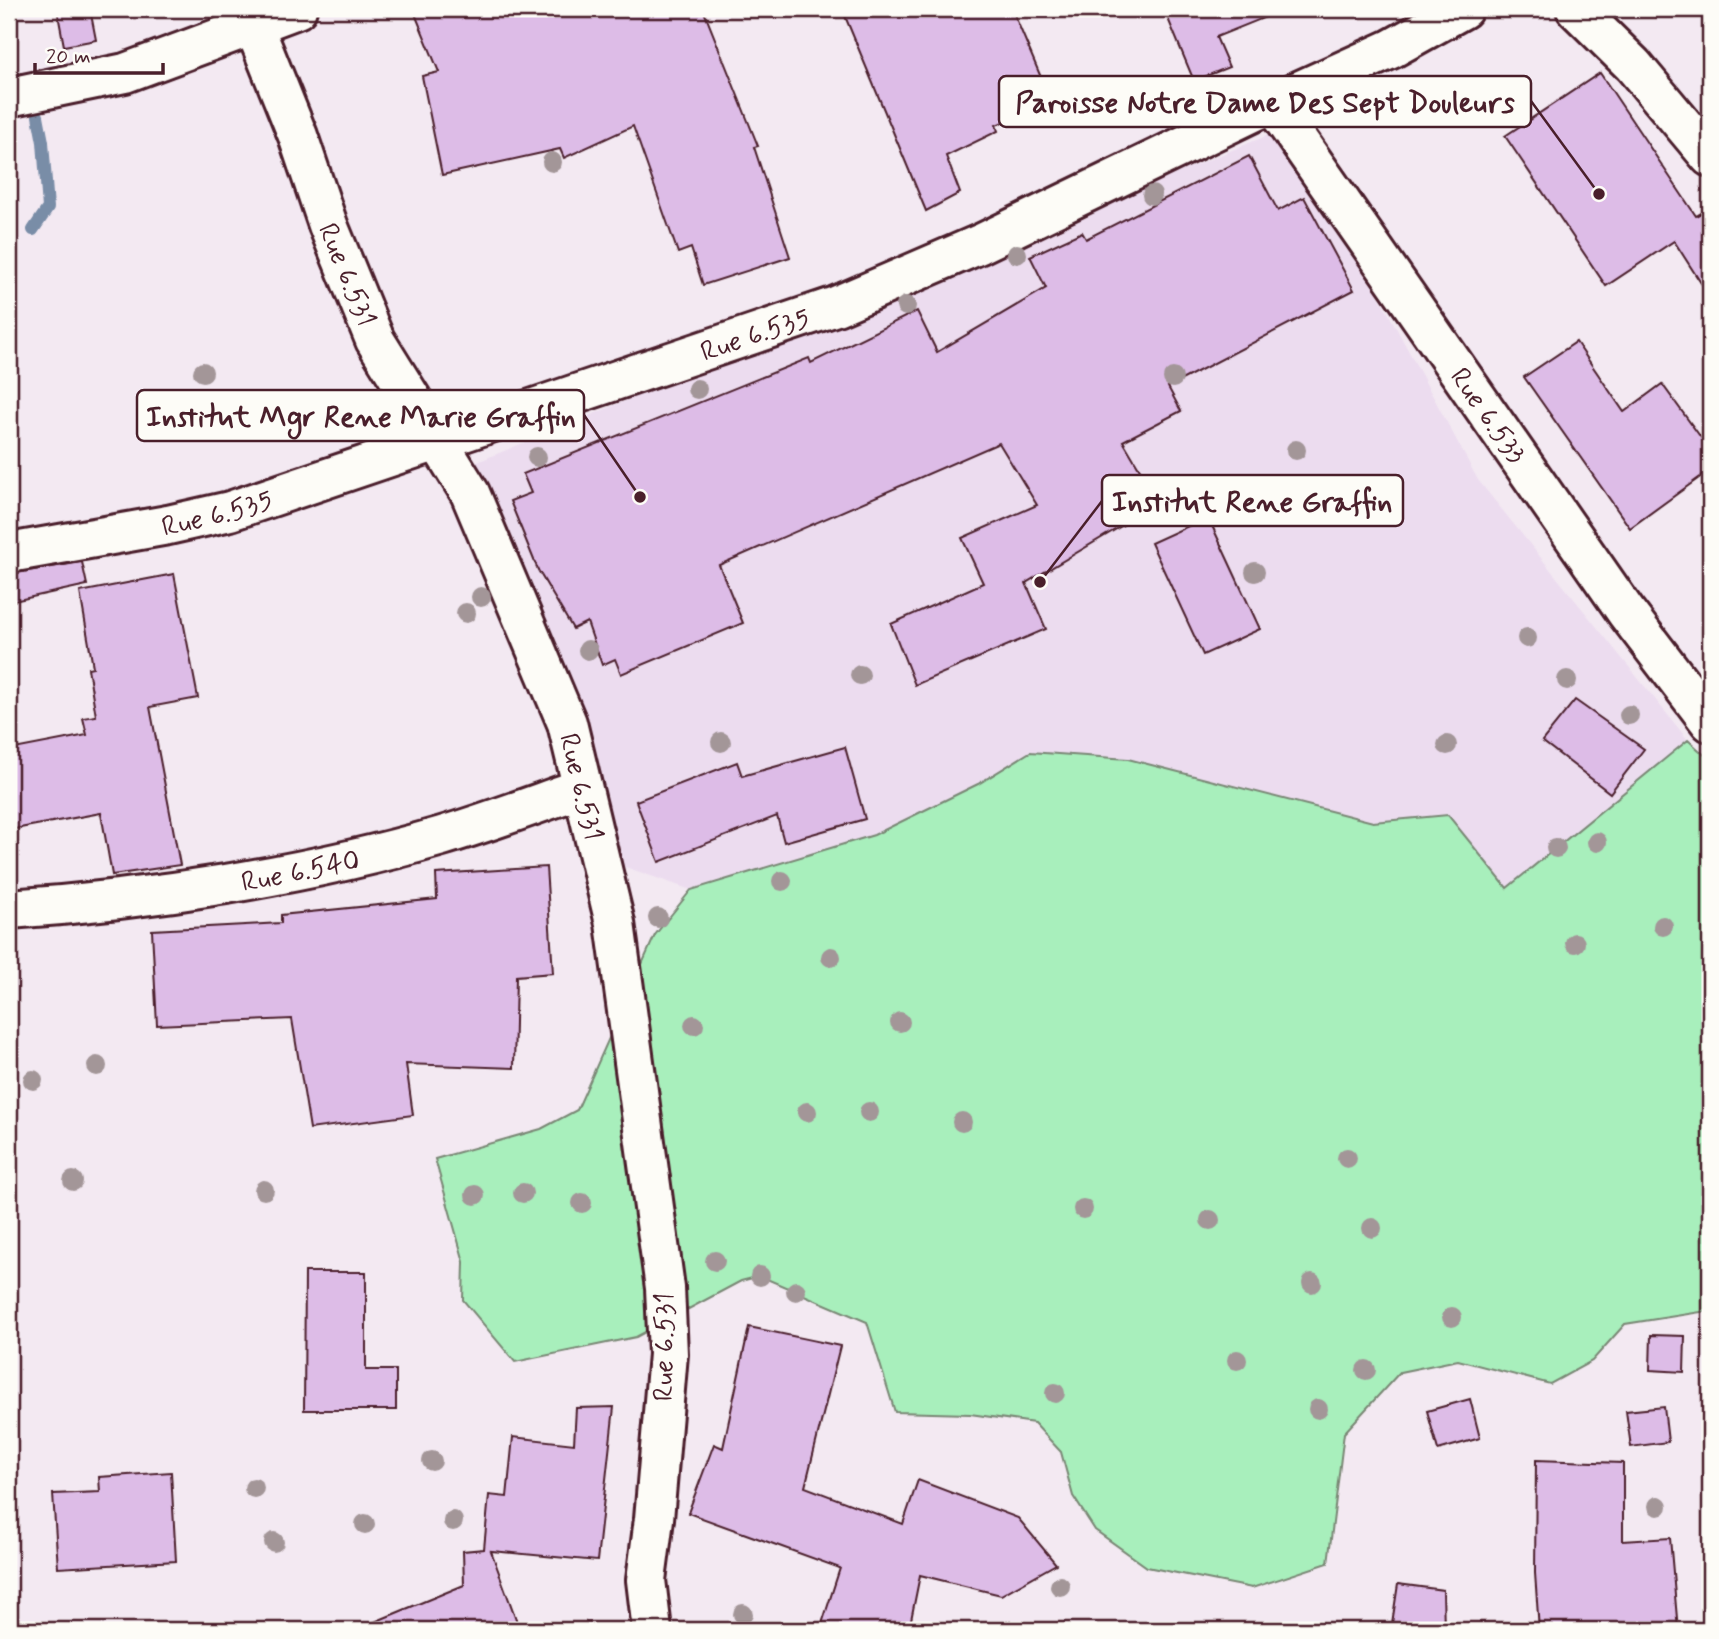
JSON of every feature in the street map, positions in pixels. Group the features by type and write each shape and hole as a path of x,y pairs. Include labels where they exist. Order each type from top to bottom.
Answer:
{"street":[{"path":"9,97 125,73 251,16 297,9"},
{"name":"Rue 6.535","path":"9,553 168,525 230,511 836,306 980,244 1272,103 1391,49 1463,9"},
{"path":"1576,9 1633,65 1710,157"},
{"name":"Rue 6.531","path":"251,16 298,136 328,225 375,340 470,493 567,723 615,923 665,1288 668,1354 646,1580 652,1630"},
{"name":"Rue 6.533","path":"1272,103 1626,612 1710,722"},
{"name":"Rue 6.540","path":"9,909 91,903 296,870 442,836 582,788"}],"shaded area":[{"path":"1288,127 1478,480 1688,740 1507,888 1448,815 1373,822 1128,759 1030,752 978,784 874,835 691,890 597,857 470,465"}],"green space":[{"path":"1688,740 1710,760 1710,1313 1707,1311 1625,1324 1592,1361 1550,1384 1458,1360 1400,1372 1344,1433 1328,1563 1252,1588 1147,1567 1095,1530 1073,1496 1061,1452 1034,1423 970,1414 895,1412 867,1322 760,1276 741,1281 636,1337 515,1362 463,1300 464,1262 435,1159 541,1129 577,1110 655,935 691,890 874,835 978,784 1030,752 1128,759 1373,822 1448,815 1507,888"}],"building":[{"path":"57,9 90,9 96,40 64,46"},
{"path":"413,9 703,9 758,146 754,147 790,257 703,285 691,248 678,253 633,126 564,158 560,149 442,175 422,76 439,72"},
{"path":"842,9 1012,9 1051,101 996,125 998,131 946,156 960,193 926,211"},
{"path":"1164,9 1283,10 1216,37 1229,67 1194,81"},
{"path":"1600,73 1696,216 1710,208 1710,297 1674,241 1606,286 1505,136"},
{"path":"1249,156 1278,211 1304,197 1354,290 1168,387 1181,411 1123,441 1160,503 1026,583 1046,629 915,685 891,624 983,583 962,538 1037,505 999,443 719,565 743,623 621,674 615,659 602,665 587,622 573,629 538,570 510,501 531,493 523,474 809,358 811,363 917,311 937,352 1046,288 1030,256 1082,232 1086,239"},
{"path":"1576,342 1624,412 1662,384 1710,450 1710,470 1630,528 1524,377"},
{"path":"1208,517 1260,629 1203,655 1151,543"},
{"path":"82,562 87,585 9,602 9,574"},
{"path":"174,574 198,698 150,707 180,865 112,875 101,813 9,830 9,750 87,735 83,718 96,716 88,668 93,667 80,592"},
{"path":"1575,700 1644,749 1610,793 1542,741"},
{"path":"845,747 865,819 784,842 777,816 659,862 636,801 737,762 742,776"},
{"path":"546,867 553,973 516,976 514,1068 406,1064 413,1115 310,1129 292,1019 157,1025 152,930 281,923 281,915 437,899 436,874"},
{"path":"305,1272 366,1272 366,1370 396,1370 396,1410 304,1410"},
{"path":"749,1327 840,1346 805,1487 903,1524 918,1480 1018,1518 1056,1564 1001,1595 920,1575 909,1630 820,1630 840,1568 688,1513 714,1444 723,1448"},
{"path":"1651,1335 1685,1336 1684,1372 1650,1370"},
{"path":"1470,1399 1480,1438 1438,1450 1427,1411"},
{"path":"614,1407 597,1561 491,1551 520,1630 355,1630 464,1585 463,1551 484,1549 489,1495 507,1497 513,1437 574,1444 576,1408"},
{"path":"1664,1407 1668,1442 1631,1447 1626,1411"},
{"path":"1536,1460 1623,1463 1623,1541 1670,1538 1678,1630 1539,1630 1535,1573"},
{"path":"171,1472 176,1561 58,1568 53,1494 100,1492 99,1477"},
{"path":"1398,1584 1443,1590 1444,1630 1391,1630"}],"waterway":[{"path":"33,230 48,208 43,142 38,116"}],"place":[{"name":"Paroisse Notre Dame Des Sept Douleurs","path":"1599,194"},
{"name":"Institut Mgr Rene Marie Graffin","path":"640,497"},
{"name":"Institut Rene Graffin","path":"1040,582"}]}
